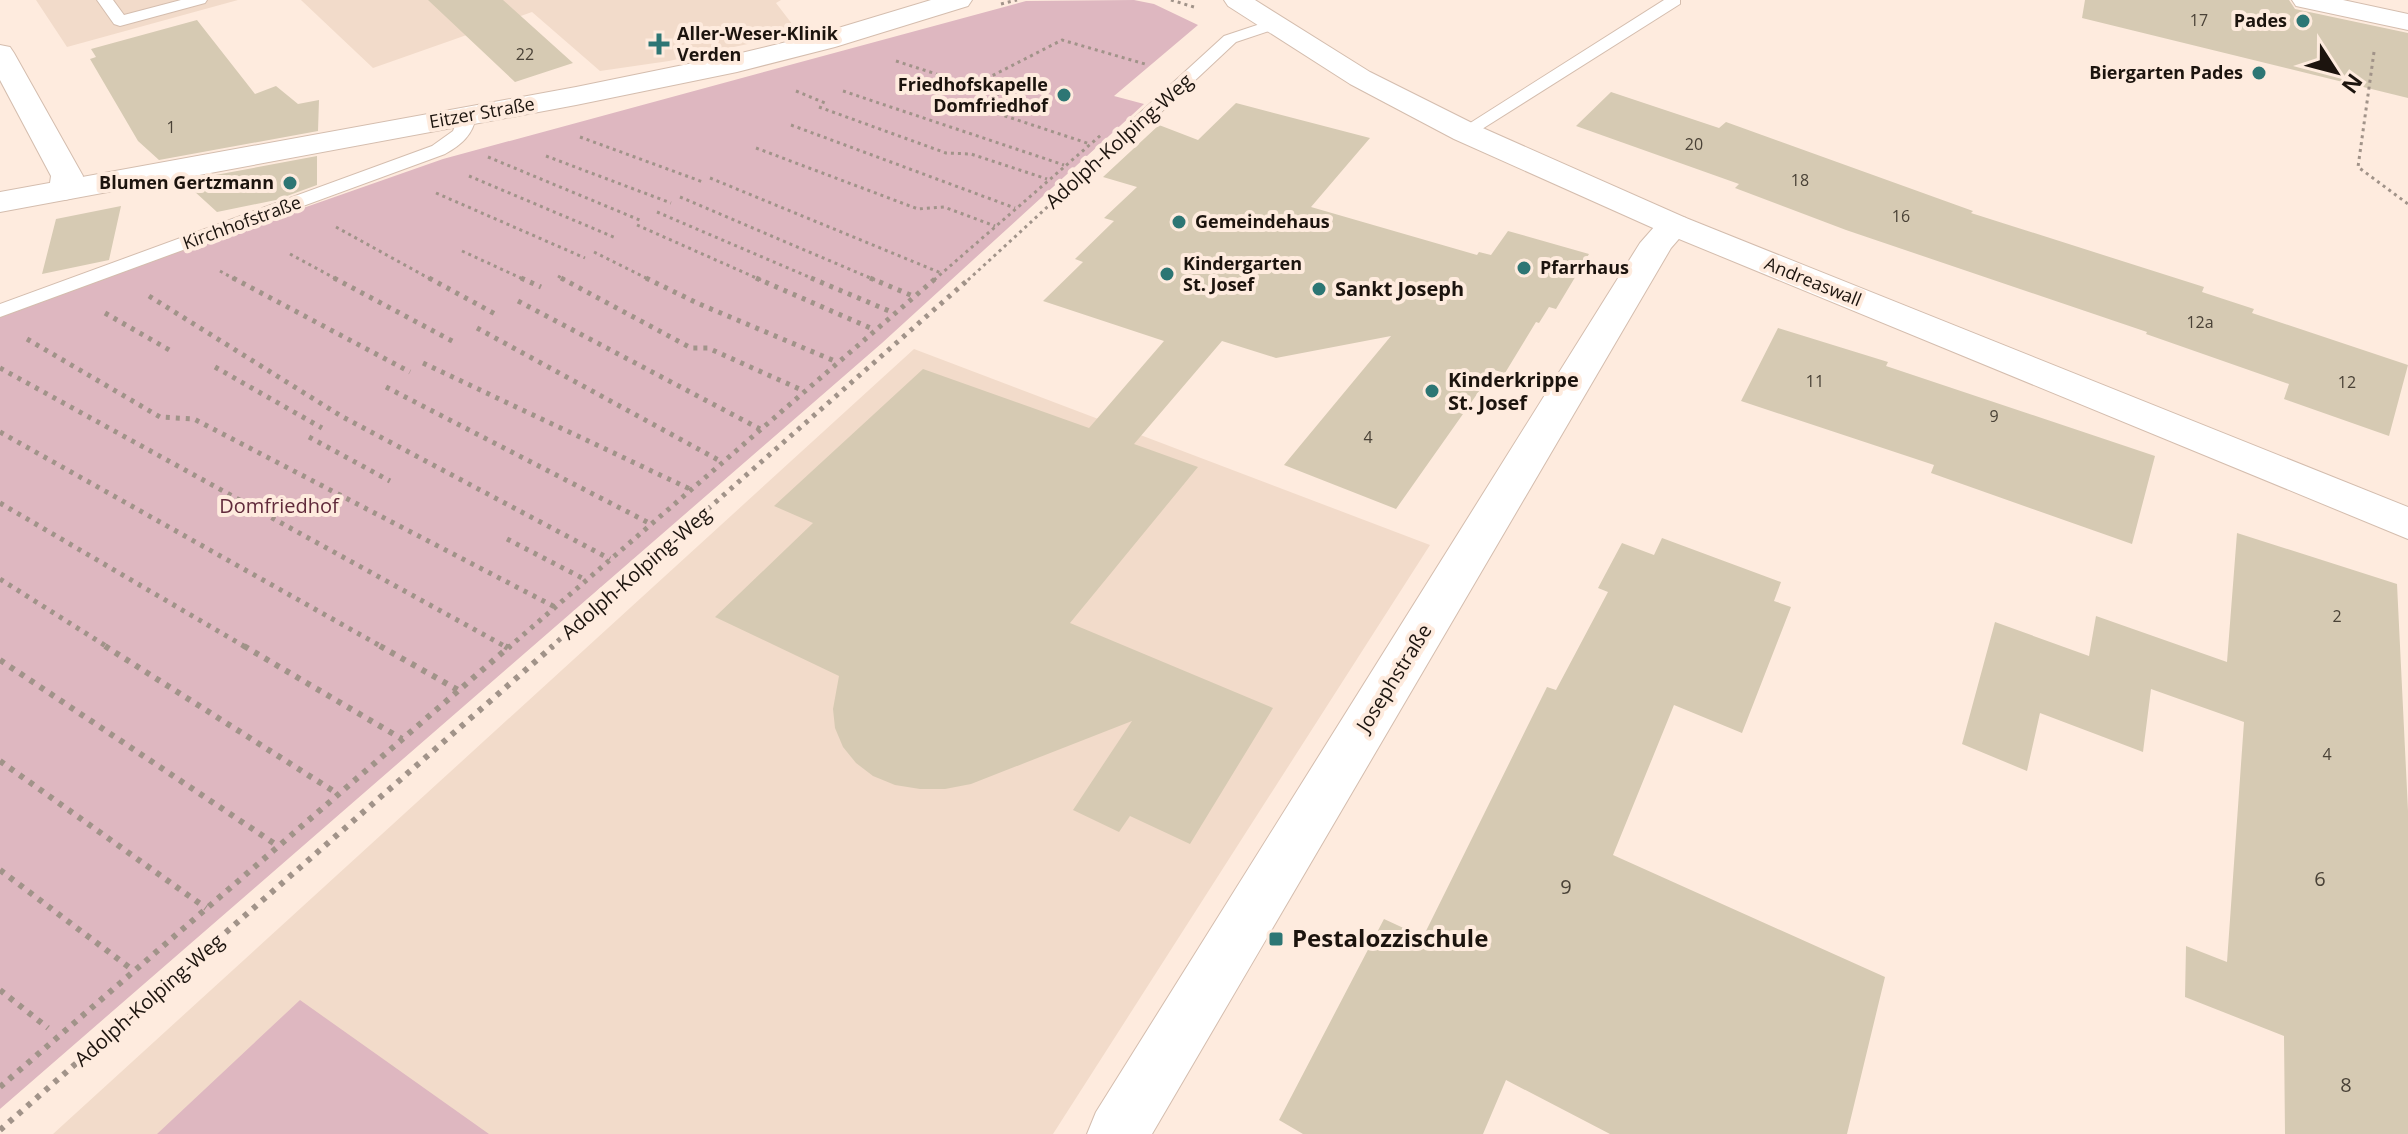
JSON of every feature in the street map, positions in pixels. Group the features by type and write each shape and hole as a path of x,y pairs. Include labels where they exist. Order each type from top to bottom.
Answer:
{"main road":[{"name":"Eitzer Straße","path":"0,202 467,116 783,53 959,0"},
{"name":"Andreaswall","path":"1237,0 1360,78 1465,132 1674,225 2408,524"},
{"path":"2305,0 2408,22"},
{"path":"0,53 67,176 65,190"},
{"name":"Josephstraße","path":"1118,1134 1657,243 1674,225"}],"lane":[{"path":"105,0 120,21 199,0"},
{"path":"1465,132 1672,4 1672,0"},
{"name":"Adolph-Kolping-Weg","path":"1136,126 1230,39 1275,24"},
{"name":"Kirchhofstraße","path":"0,311 411,161 457,139 466,129 467,116"}],"path":[{"path":"2378,16 2358,167 2408,204"},
{"path":"972,86 1062,40 1189,77"},
{"path":"892,60 998,94 981,108 1090,144"},
{"path":"843,91 1065,165"},
{"path":"819,107 946,153 971,154 1048,180"},
{"path":"791,125 1015,208"},
{"name":"Adolph-Kolping-Weg","path":"0,1130 901,341 1136,126"},
{"path":"0,1087 1102,134"},
{"path":"579,137 703,182"},
{"path":"756,148 918,209 944,207 995,226"},
{"path":"482,155 642,221"},
{"path":"546,156 671,203"},
{"path":"457,171 616,238"},
{"path":"710,178 941,273"},
{"path":"430,190 585,258"},
{"path":"680,197 913,296"},
{"path":"657,212 894,313"},
{"path":"324,221 497,315"},
{"path":"637,225 875,330"},
{"path":"462,251 541,287"},
{"path":"594,252 697,303 837,363"},
{"path":"290,254 454,342"},
{"path":"219,271 410,372"},
{"path":"558,276 691,348 708,348 804,391"},
{"path":"139,290 341,416 610,559"},
{"path":"518,301 760,429"},
{"path":"93,306 171,351"},
{"path":"477,328 722,462"},
{"path":"17,334 160,417 194,419 555,607"},
{"path":"423,363 690,489"},
{"path":"215,367 322,428"},
{"path":"0,368 508,648"},
{"path":"386,387 651,524"},
{"path":"0,432 458,690"},
{"path":"309,437 390,481"},
{"path":"0,503 402,739"},
{"path":"507,539 586,580"},
{"path":"0,579 338,794"},
{"path":"0,660 278,846"},
{"path":"0,761 206,908"},
{"path":"0,870 134,971"},
{"path":"1,992 48,1028"}],"shaded area":[{"path":"36,0 238,0 67,47"},
{"name":"Aller-Weser-Klinik Verden","path":"301,0 781,0 776,3 799,33 669,61 600,71 532,12 373,68"},
{"path":"914,349 1430,545 1053,1134 53,1134"}],"green space":[{"name":"Domfriedhof","path":"1134,0 1154,4 1198,25 1114,96 1144,104 882,343 0,1109 0,314 443,159 1026,1"},
{"path":"300,1000 489,1134 157,1134"}],"building":[{"path":"428,0 503,0 573,63 515,82"},
{"path":"2085,0 2289,0 2295,9 2408,33 2408,98 2082,18"},
{"path":"197,20 255,94 276,86 298,104 319,100 318,131 159,160 138,141 90,59 96,57 91,49"},
{"path":"1611,92 1719,128 1726,122 1973,211 1971,213 2204,287 2202,292 2254,309 2252,313 2408,365 2389,436 2284,399 2289,384 2147,332 1846,230 1735,188 1739,184 1576,126"},
{"path":"1236,103 1370,138 1311,207 1477,255 1479,252 1491,255 1508,231 1589,254 1556,309 1549,307 1539,323 1536,322 1505,373 1494,370 1396,509 1284,465 1391,336 1276,358 1222,341 1134,444 1198,467 1070,623 1273,708 1190,844 1130,816 1119,832 1073,810 1132,721 971,784 945,789 920,789 895,785 873,776 856,763 843,747 835,728 833,709 839,676 715,617 813,523 774,506 923,369 1089,428 1164,341 1043,301 1083,262 1075,259 1114,221 1104,218 1137,187 1103,177 1159,125 1198,140"},
{"path":"317,156 317,185 276,200 217,212 183,181"},
{"path":"121,206 109,260 42,274 56,219"},
{"path":"1778,328 1888,362 1886,366 2155,456 2132,544 1931,473 1934,465 1741,401"},
{"path":"2237,533 2397,584 2408,811 2408,1134 2285,1134 2284,1036 2185,997 2186,946 2227,962 2244,722 2151,689 2143,752 2040,713 2027,771 1962,744 1995,622 2089,656 2096,616 2227,662"},
{"path":"1662,538 1781,582 1774,601 1791,607 1742,733 1674,705 1613,855 1885,977 1847,1134 1610,1134 1506,1080 1483,1134 1303,1134 1279,1120 1384,919 1423,937 1547,687 1556,690 1608,592 1598,588 1622,543 1654,555"}],"place":[{"name":"Pades","path":"2303,21"},
{"name":"Aller-Weser-Klinik Verden","path":"659,44"},
{"name":"Biergarten Pades","path":"2259,73"},
{"name":"Friedhofskapelle Domfriedhof","path":"1064,95"},
{"name":"Blumen Gertzmann","path":"290,183"},
{"name":"Gemeindehaus","path":"1179,222"},
{"name":"Pfarrhaus","path":"1524,268"},
{"name":"Kindergarten St. Josef","path":"1167,274"},
{"name":"Sankt Joseph","path":"1319,289"},
{"name":"Kinderkrippe St. Josef","path":"1432,391"},
{"name":"Pestalozzischule","path":"1276,939"}]}
